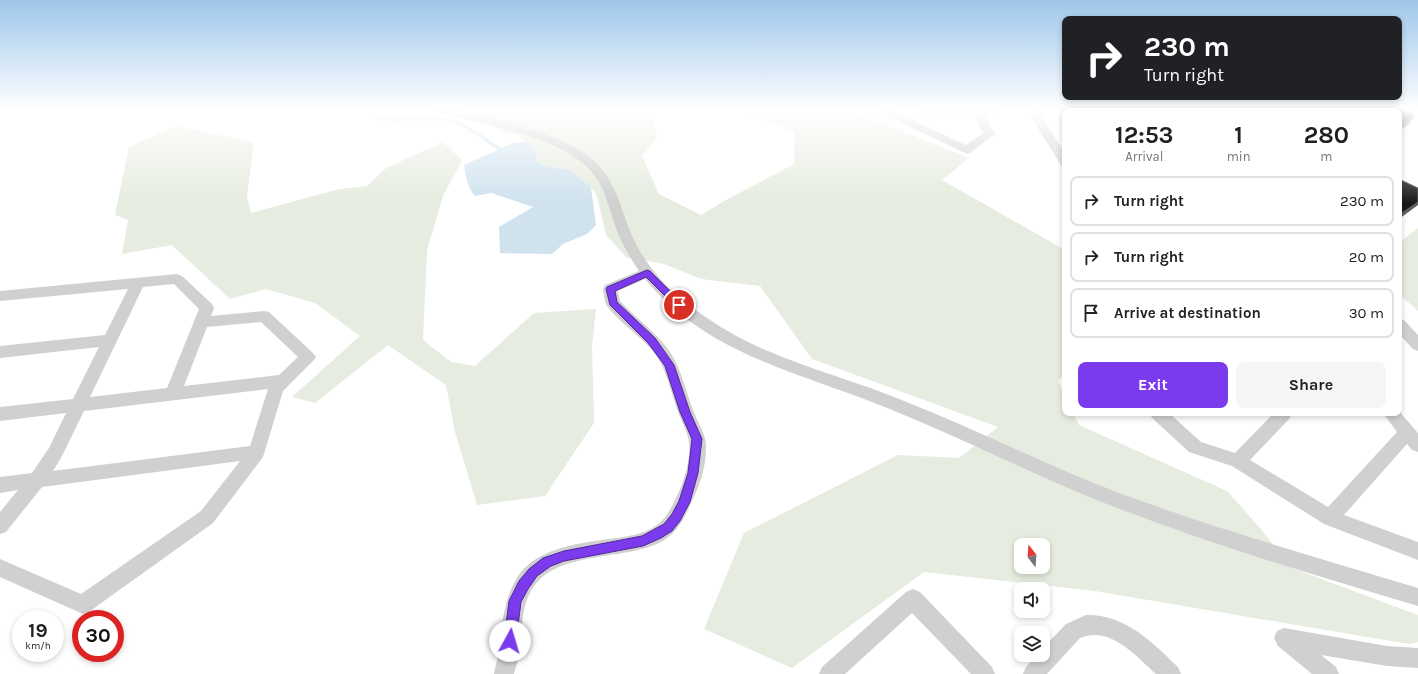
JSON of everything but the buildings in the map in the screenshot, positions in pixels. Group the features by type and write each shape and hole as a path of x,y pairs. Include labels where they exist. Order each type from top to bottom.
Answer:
{"street":[{"path":"548,140 581,157 600,174 628,242 647,273 679,305 727,338 771,360 810,375 866,392 1080,485 1153,513 1418,597"},
{"path":"947,140 966,150 980,140"},
{"path":"1051,140 1062,157"},
{"path":"504,674 509,654 515,601 523,585 533,572 547,562 564,556 643,541 668,528 676,518 684,502 693,473 697,439 685,412 670,365 652,340 613,303 610,295 610,289 613,287 626,283 647,273"},
{"path":"0,296 177,279 207,308 173,394"},
{"path":"0,526 37,480 55,453 80,405 138,283"},
{"path":"0,568 83,604 207,517 257,452 276,388 308,357 264,316 201,322"},
{"path":"1402,328 1418,345"},
{"path":"0,352 111,340"},
{"path":"0,414 283,381"},
{"path":"1161,416 1195,447 1238,461 1330,518 1418,551"},
{"path":"1238,461 1281,416"},
{"path":"1330,518 1413,439 1394,416"},
{"path":"0,485 257,452"},
{"path":"830,674 913,599 985,674"},
{"path":"1033,674 1072,631 1081,627 1094,625 1104,626 1124,634 1171,674"},
{"path":"1329,674 1284,638 1387,656 1418,658"}],"shaded area":[{"path":"143,140 246,140 254,142 247,197 251,213 339,189 367,186 386,168 443,142 462,160 443,196 427,250 423,340 451,362 475,366 534,313 596,309 592,346 594,423 545,496 477,505 455,432 446,385 388,345 315,403 292,397 360,336 315,303 266,289 230,299 172,245 122,254 128,220 115,215 129,147"},
{"path":"524,140 655,140 642,156 659,194 701,215 794,164 795,140 925,140 969,158 942,180 1062,248 1062,376 1058,381 1062,390 1062,416 1074,416 1079,425 1227,491 1260,528 1292,568 1418,615 1418,642 1409,644 1095,591 1050,586 1050,582 1014,582 924,572 792,668 704,629 744,533 898,455 959,458 998,427 812,359 760,286 701,279 664,264 627,258 606,235 597,196 591,187 568,169 548,167 536,161 536,152"},
{"path":"1418,228 1418,311 1402,297 1402,241"}],"water":[{"path":"526,142 536,152 536,161 548,167 568,169 591,187 596,225 587,234 563,244 552,254 500,253 499,227 533,207 492,193 475,196 470,189 466,178 464,165 513,143"}],"waterway":[{"path":"487,140 504,152"}],"route":[{"path":"510,641 515,601 523,585 533,572 547,562 564,556 643,541 668,528 676,518 684,502 693,473 697,439 685,412 670,365 652,340 613,303 610,295 610,289 647,273 679,305"}]}
